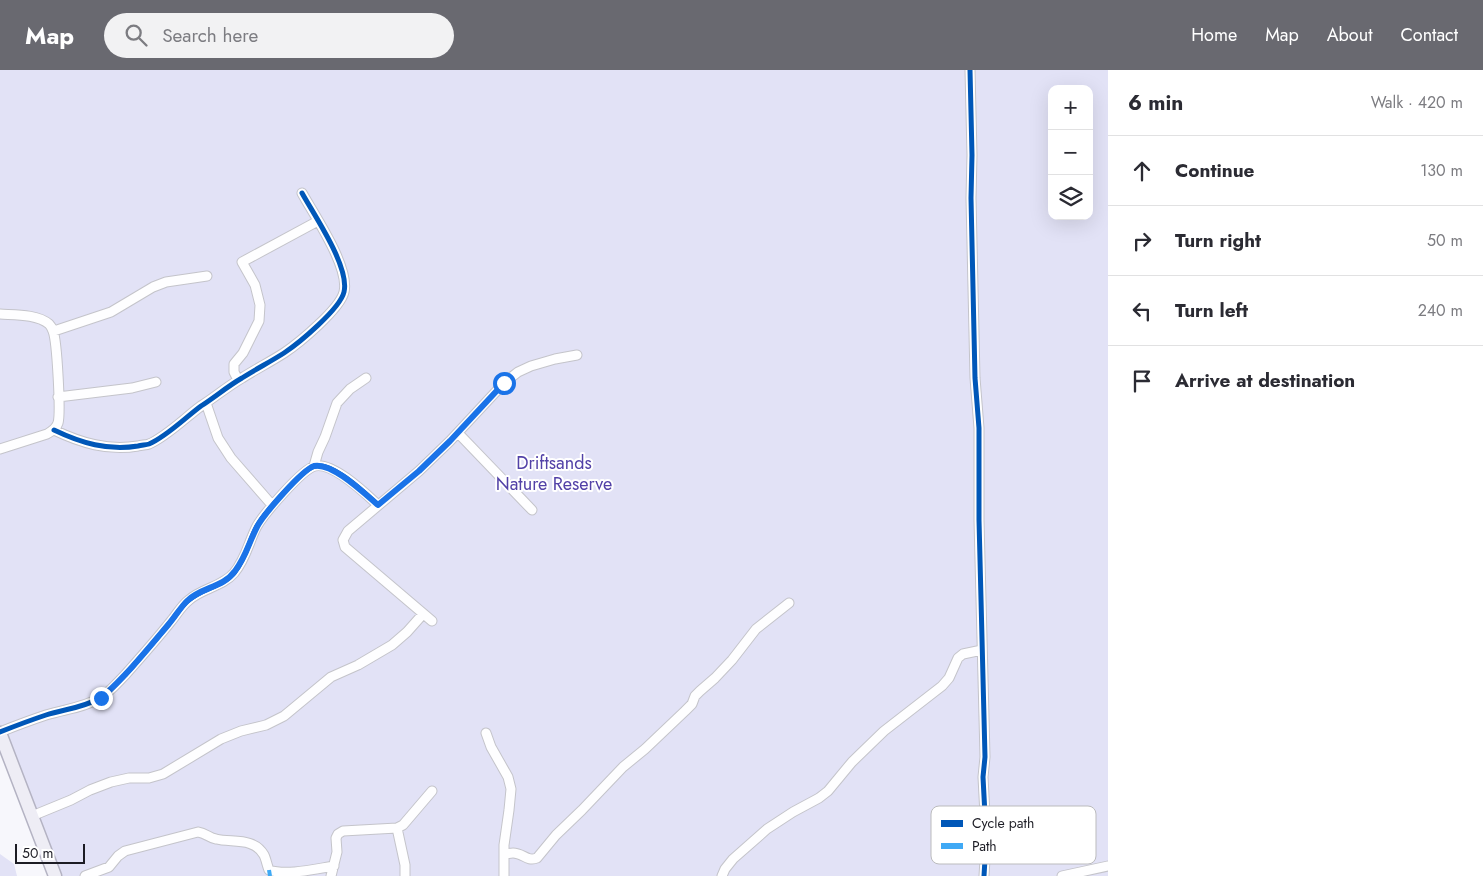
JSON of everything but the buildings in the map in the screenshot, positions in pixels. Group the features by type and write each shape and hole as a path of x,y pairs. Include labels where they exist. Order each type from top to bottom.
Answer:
{"main road":[{"path":"0,732 55,876"}],"street":[{"path":"970,70 972,155 970,198 975,378 979,428 979,520 985,757 984,806"},
{"path":"54,430 75,440 101,446 127,448 149,444 238,380 286,352 325,318 340,303 344,291 344,275 336,255 302,193"},
{"path":"238,380 234,372 234,364 243,353 259,321 260,306 255,285 242,262 318,221"},
{"path":"54,331 112,312 166,282 207,276"},
{"path":"0,314 36,318 49,324 54,331 58,397 58,423 54,430 0,449"},
{"path":"432,621 345,547 343,540 348,531 419,471 458,433 504,383 518,372 531,366 555,359 576,356"},
{"path":"314,466 337,403 350,389 366,378"},
{"path":"58,397 132,388 156,382"},
{"path":"206,403 218,438 231,458 272,505"},
{"path":"458,433 532,510"},
{"path":"0,732 48,715 83,706 101,698 143,654 188,600 198,593 214,588 234,573 247,553 257,526 272,505 306,471 314,466 325,467 343,476 378,505"},
{"path":"504,854 520,854 529,860 538,858 556,835 623,767 646,749 692,704 700,690 715,678 732,660 756,629 789,603"},
{"path":"32,816 111,782 129,778 149,778 163,774 221,739 241,731 266,725 284,716 331,677 358,665 392,645 423,614"},
{"path":"722,876 733,859 760,835 828,791 852,762 884,731 942,686 949,678 958,658 963,654 982,650"},
{"path":"486,733 491,747 508,777 511,789 504,845 504,876"},
{"path":"332,876 338,834 343,831 396,828 403,825 432,791"},
{"path":"396,828 405,865 405,876"},
{"path":"85,876 109,867 125,851 198,832 205,833 213,839 253,844 263,853 269,870 275,872 286,873 334,866"},
{"path":"1062,876 1108,866"}],"green space":[{"name":"Driftsands Nature Reserve","path":"0,70 1108,70 1108,876 54,876 0,730"},
{"path":"0,854 14,864 17,876 0,876"}],"marked path":[{"path":"269,870 270,876"}],"cycle path":[{"path":"970,70 975,378 979,428 985,806"},
{"path":"54,430 74,439 105,447 149,444 169,432 232,384 284,353 318,325 341,299 344,292 344,281 337,255 302,193"},
{"path":"0,732 46,715 87,704 107,693 143,655 186,602 229,578 234,573 242,562 261,520 284,493 309,469 315,466 322,466 339,473 378,505"},
{"path":"984,876 985,864"}],"route":[{"path":"101,698 143,654 188,600 198,593 214,588 234,573 247,553 257,526 272,505 306,471 314,466 325,467 343,476 378,505 419,471 450,441 504,383"}]}
